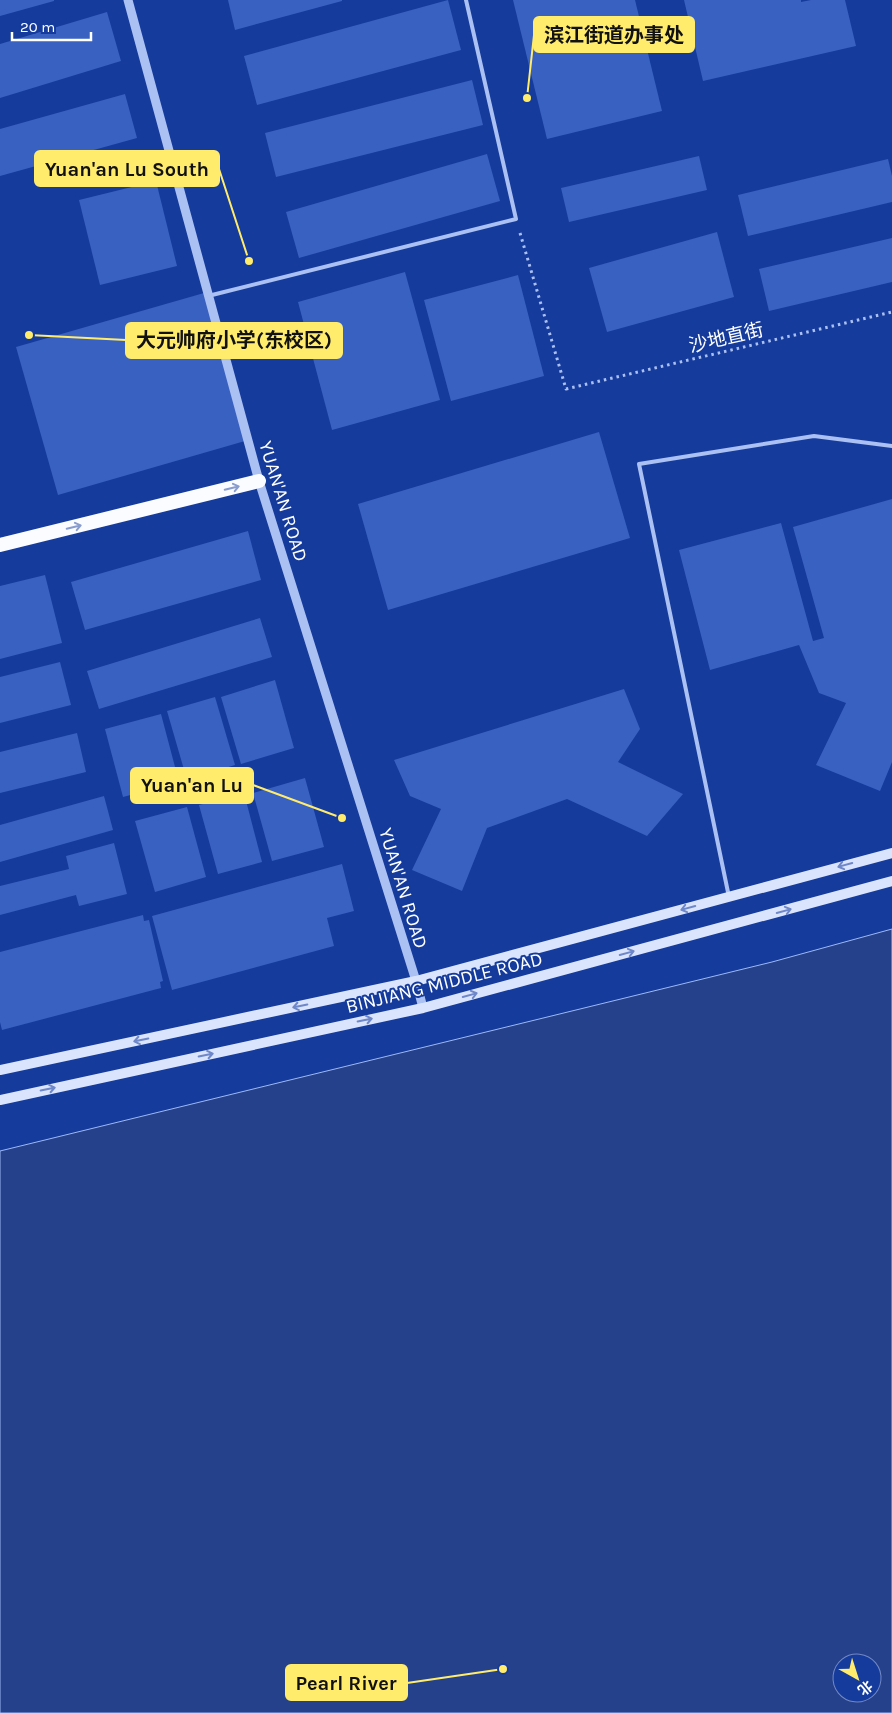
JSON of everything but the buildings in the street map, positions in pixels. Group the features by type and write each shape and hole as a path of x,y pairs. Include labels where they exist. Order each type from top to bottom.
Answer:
{"highway":[{"path":"0,544 260,481"}],"main road":[{"name":"BINJIANG MIDDLE ROAD","path":"0,1070 416,980 892,853"},
{"name":"BINJIANG MIDDLE ROAD","path":"0,1100 423,1008 892,881"}],"street":[{"name":"YUAN'AN ROAD","path":"128,0 260,481 416,980 423,1008"}],"lane":[{"path":"208,296 516,219 466,0"},
{"path":"729,897 639,464 814,436 892,446"}],"path":[{"name":"沙地直街","path":"516,219 566,389 892,312"}],"water":[{"path":"892,929 892,1713 0,1713 0,1151 772,962"}],"place":[{"name":"滨江街道办事处","path":"527,98"},
{"name":"Yuan'an Lu South","path":"249,261"},
{"name":"大元帅府小学(东校区)","path":"29,335"},
{"name":"Yuan'an Lu","path":"342,818"},
{"name":"Pearl River","path":"503,1669"}]}
